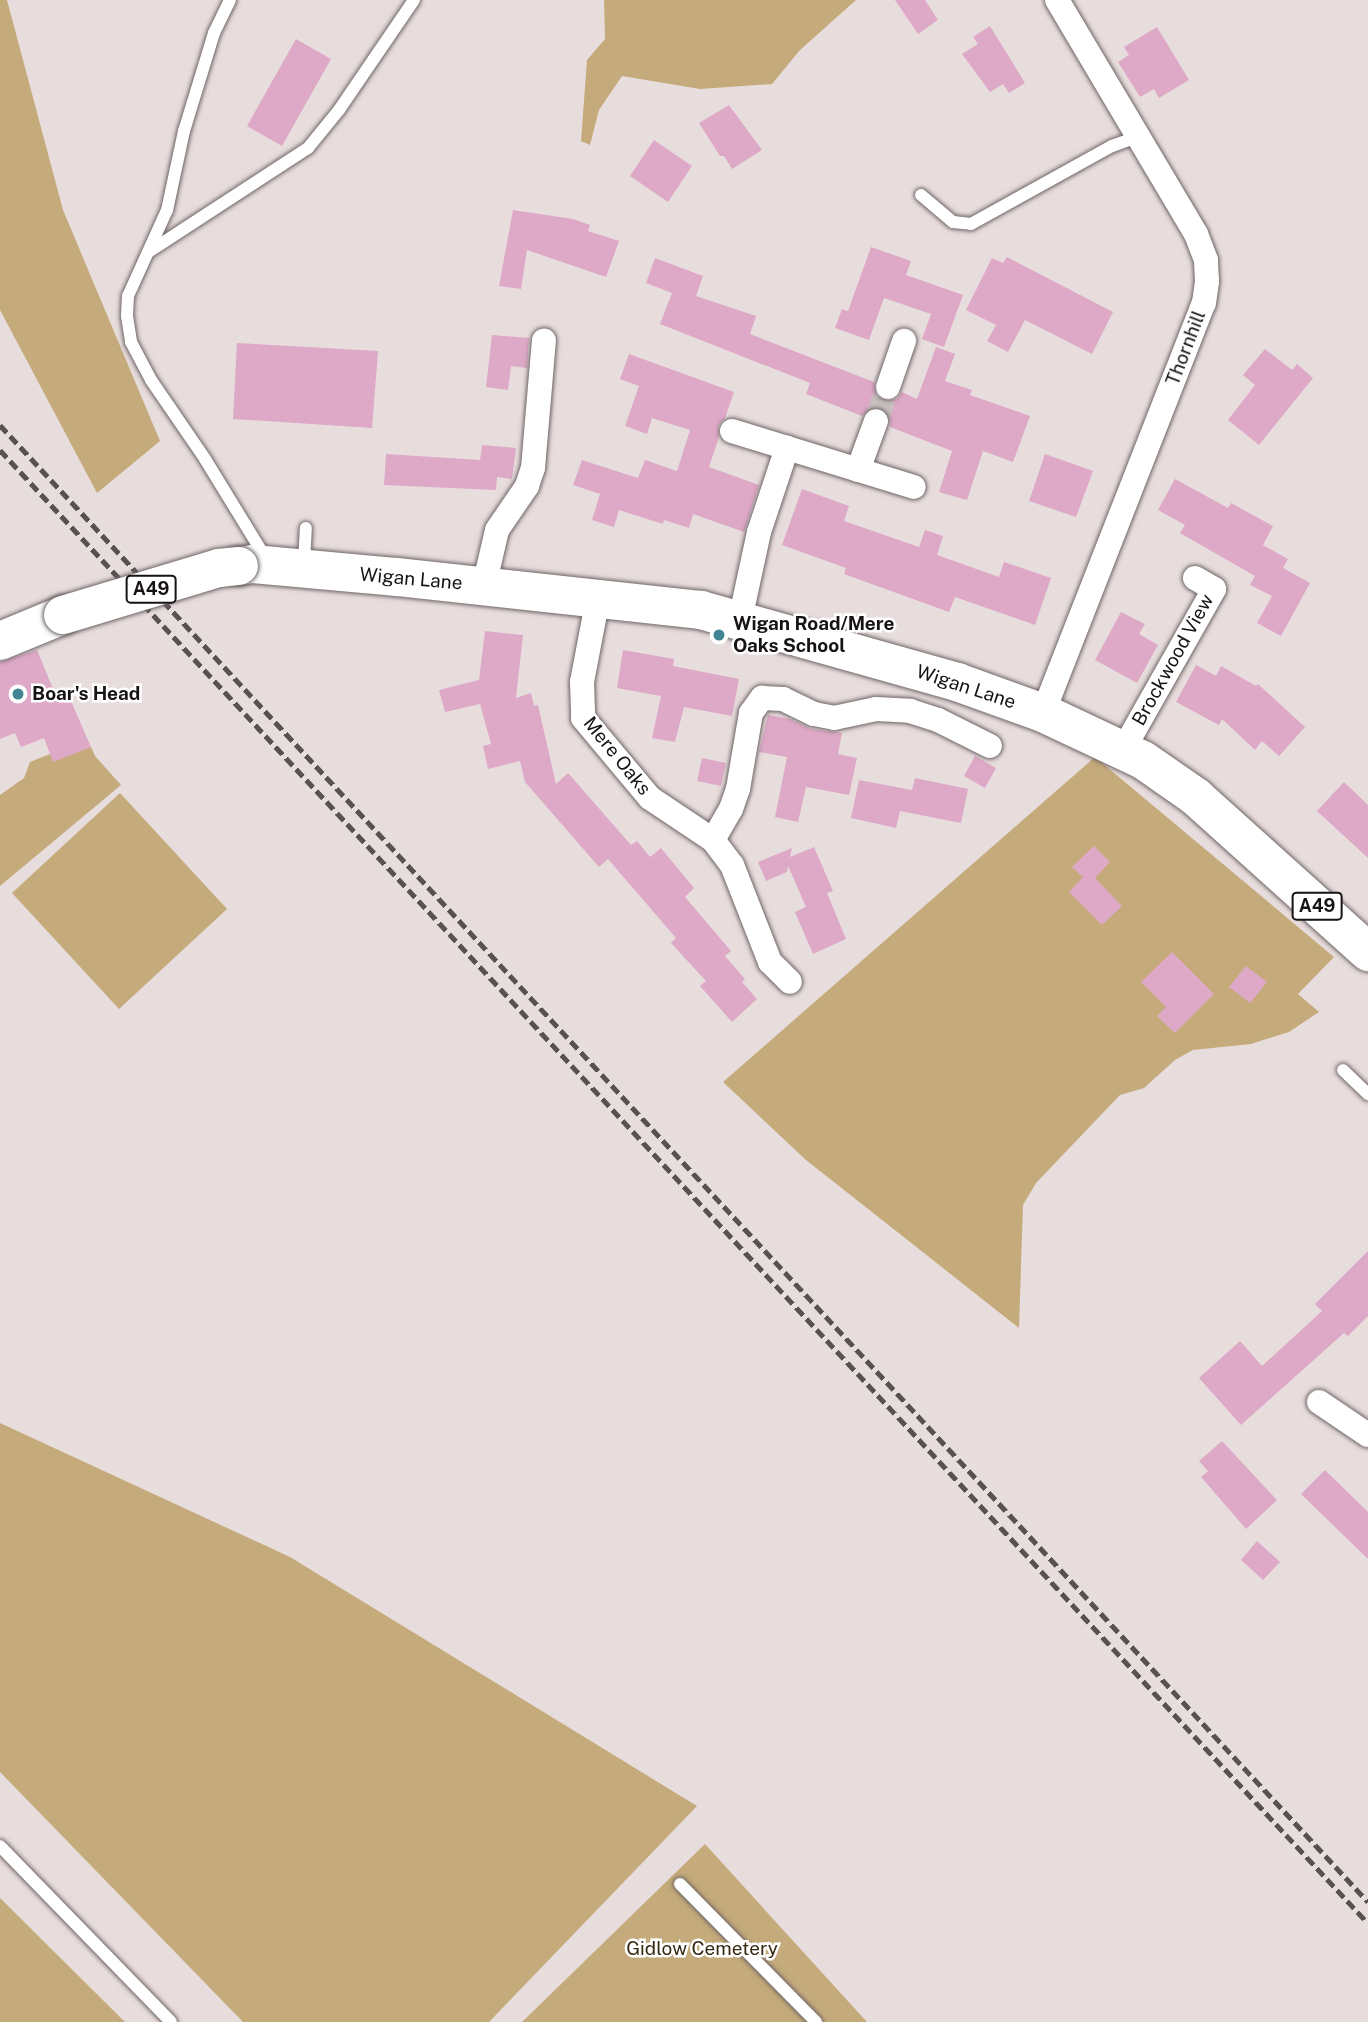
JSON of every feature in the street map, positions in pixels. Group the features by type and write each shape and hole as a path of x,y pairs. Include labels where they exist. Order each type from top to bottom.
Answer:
{"highway":[{"name":"Wigan Lane","path":"271,567 484,586 701,610 957,682 1043,713 1143,760 1196,797 1368,952"},
{"name":"A49","path":"0,640 54,618 219,568 271,567"},
{"name":"A49","path":"0,619 54,618"}],"street":[{"name":"Thornhill","path":"1043,713 1204,303 1206,260 1196,234 1057,0"},
{"path":"484,586 497,530 527,486 533,468 544,340"},
{"path":"888,387 904,341"},
{"path":"858,470 876,421"},
{"path":"732,431 914,487"},
{"path":"740,621 760,532 787,448"},
{"name":"Brockwood View","path":"1123,750 1214,589 1195,578"},
{"name":"Mere Oaks","path":"598,598 582,682 583,718 650,798 713,840 732,865 771,962 790,982"},
{"path":"713,840 731,809 738,789 751,713 762,698 783,699 814,713 834,718 876,709 909,711 990,746"},
{"path":"1319,1402 1368,1435"}],"lane":[{"path":"230,0 214,33 184,131 167,210 128,296 127,316 131,342 151,380 205,459 271,567 306,528"},
{"path":"150,251 308,148 339,110 414,0"},
{"path":"921,195 953,222 971,224 1112,146 1139,136"},
{"path":"1343,1070 1368,1094"},
{"path":"0,1846 171,2022"},
{"path":"680,1884 808,2019"}],"green space":[{"path":"0,0 7,0 63,210 160,441 97,493 0,310"},
{"path":"604,0 856,0 800,50 772,84 700,89 622,76 599,110 590,145 581,141 587,60 605,39"},
{"path":"91,747 95,756 121,785 0,886 0,795 24,778 30,762 50,754"},
{"path":"1095,757 1334,957 1298,994 1319,1012 1289,1032 1251,1044 1193,1050 1175,1060 1144,1088 1120,1095 1036,1183 1023,1205 1019,1328 806,1160 723,1082"},
{"path":"120,793 227,909 119,1009 12,893"},
{"path":"0,1423 290,1557 697,1806 489,2022 243,2022 0,1772"},
{"name":"Gidlow Cemetery","path":"705,1844 867,2022 522,2022"},
{"path":"0,1898 125,2022 0,2022"}],"building":[{"path":"895,0 925,0 938,20 918,34"},
{"path":"990,26 1025,83 1009,93 1003,84 990,92 962,54 978,44 973,37"},
{"path":"1157,27 1189,80 1159,98 1154,89 1140,97 1118,62 1129,55 1124,47"},
{"path":"296,39 331,59 282,146 247,126"},
{"path":"729,105 762,150 732,169 724,156 720,156 699,123"},
{"path":"654,140 692,166 668,202 630,176"},
{"path":"513,210 573,219 590,225 588,231 619,241 606,277 527,250 521,289 499,286"},
{"path":"871,247 911,261 906,275 963,295 944,347 922,339 931,314 884,298 869,340 835,328 842,309 848,311"},
{"path":"1007,257 1113,312 1092,354 1025,320 1008,352 987,341 996,325 966,310 992,258 1003,263"},
{"path":"655,258 703,276 696,296 756,316 750,334 874,382 876,396 884,401 897,399 902,392 917,399 936,347 955,354 945,381 972,390 970,395 1030,416 1013,462 983,451 967,500 939,492 952,451 890,427 890,418 882,407 873,407 862,416 806,394 810,383 660,324 672,293 646,283"},
{"path":"492,335 529,338 527,368 511,366 508,390 486,387"},
{"path":"237,343 378,351 372,428 233,419"},
{"path":"1265,349 1292,370 1297,364 1313,378 1259,445 1228,420 1255,385 1243,375"},
{"path":"629,354 734,392 725,418 718,426 719,437 709,467 759,485 744,532 693,514 689,528 664,520 663,524 619,510 614,527 592,520 600,494 573,485 582,460 638,478 645,460 677,471 690,430 652,418 647,434 625,426 639,386 620,379"},
{"path":"482,445 516,448 512,479 497,477 496,490 384,485 386,454 480,460"},
{"path":"1045,454 1093,471 1076,517 1029,501"},
{"path":"1175,479 1228,508 1231,503 1273,526 1263,545 1288,559 1283,568 1310,583 1281,636 1257,623 1272,596 1250,585 1255,576 1180,533 1185,525 1158,510"},
{"path":"802,489 849,506 844,521 919,547 925,530 943,536 937,555 999,577 1004,562 1051,578 1035,625 955,597 949,612 844,574 846,568 782,545"},
{"path":"1121,612 1145,624 1139,634 1158,645 1137,683 1095,660"},
{"path":"485,631 523,635 516,698 531,693 534,706 538,705 556,784 568,773 631,845 637,841 650,857 661,848 694,888 685,897 731,951 725,956 745,979 742,982 757,999 732,1022 700,986 706,981 671,943 676,938 608,859 599,867 525,782 520,761 488,769 483,746 491,744 480,704 445,712 439,690 479,680"},
{"path":"37,650 56,696 67,692 91,747 53,762 44,738 21,747 15,733 0,739 0,662"},
{"path":"623,650 674,659 673,666 739,679 732,716 684,707 675,742 652,738 661,696 617,688"},
{"path":"1196,665 1216,676 1221,666 1256,686 1258,684 1305,727 1279,756 1262,741 1255,750 1222,719 1219,725 1176,702"},
{"path":"768,715 790,719 811,729 842,733 838,754 857,758 849,795 806,787 798,822 775,817 787,757 759,752"},
{"path":"975,756 996,768 985,788 964,776"},
{"path":"702,758 726,763 721,786 697,781"},
{"path":"915,778 968,789 961,823 900,811 896,828 851,818 859,780 912,790"},
{"path":"1344,782 1368,805 1368,858 1317,811"},
{"path":"1094,846 1110,862 1095,878 1122,906 1102,925 1069,892 1083,877 1072,867"},
{"path":"814,847 833,891 827,893 846,939 813,954 795,912 806,907 788,866 787,872 766,881 758,862 792,848 790,857"},
{"path":"1172,952 1214,994 1175,1033 1157,1016 1166,1007 1141,982"},
{"path":"1246,966 1267,982 1250,1003 1229,987"},
{"path":"1368,1251 1368,1316 1348,1336 1344,1333 1241,1425 1199,1378 1240,1341 1262,1366 1322,1311 1315,1304"},
{"path":"1222,1441 1277,1500 1246,1529 1201,1477 1208,1471 1199,1461"},
{"path":"1325,1470 1368,1512 1368,1559 1301,1494"},
{"path":"1257,1541 1280,1562 1263,1580 1241,1560"}],"tunnel":[{"path":"876,421 888,387"}],"railway":[{"path":"0,425 1368,1902"},
{"path":"0,450 1368,1923"}],"place":[{"name":"Wigan Road/Mere Oaks School","path":"719,635"},
{"name":"Boar's Head","path":"18,694"}]}
